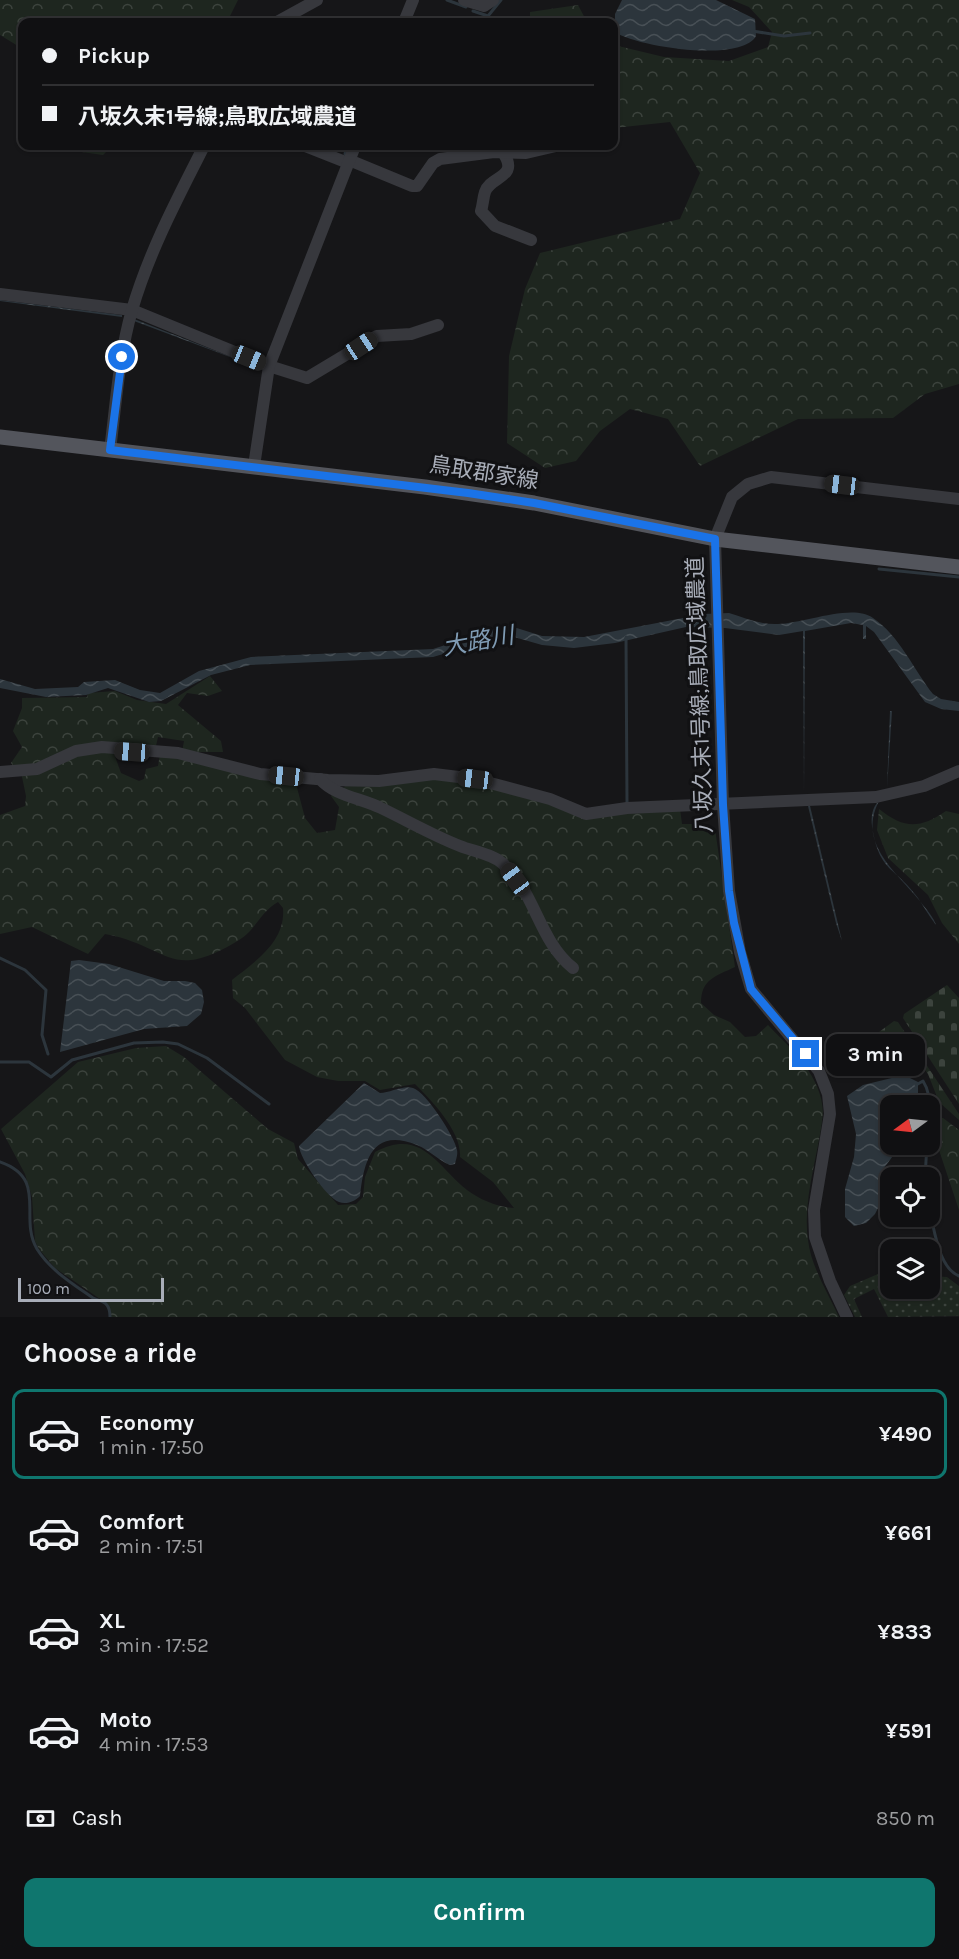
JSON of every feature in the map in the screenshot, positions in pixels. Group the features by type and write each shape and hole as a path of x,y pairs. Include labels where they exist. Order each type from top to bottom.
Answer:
{"main road":[{"name":"鳥取郡家線","path":"0,437 254,466 534,503 715,539 959,567"}],"street":[{"path":"284,18 317,0"},
{"path":"406,18 413,0"},
{"path":"464,0 484,6 493,0"},
{"path":"110,450 122,357 132,310 162,228 202,150"},
{"path":"316,150 412,186 417,186 433,163 442,159 494,152 504,154 544,150"},
{"path":"254,466 269,366 353,150"},
{"path":"442,159 448,150"},
{"path":"504,154 509,163 507,170 485,192 481,211 495,226 531,240"},
{"path":"0,294 132,310 302,378 312,378 377,336 411,334 438,325"},
{"path":"715,539 732,496 748,484 771,477 959,499"},
{"name":"八坂久末1号線;鳥取広域農道","path":"715,539 723,805 730,899 740,952 751,989 819,1071 828,1094 830,1114 814,1210 815,1237 830,1281 847,1317"},
{"path":"0,772 37,769 75,751 102,747 178,753 260,774 380,781 434,774 475,779 550,799 586,814 627,808 894,795 959,771"},
{"path":"320,779 327,787 380,808 422,831 501,862 523,890 550,942 561,958 573,968"}],"green space":[{"path":"0,0 238,0 229,18 18,18 18,46 0,35"},
{"path":"732,0 959,0 959,384 925,394 893,418 798,419 700,466 668,419 630,409 600,431 576,461 545,468 507,443 509,356 525,289 540,253 680,219 700,173 670,122 618,128 618,46 664,57 729,61 768,47 772,32 749,7"},
{"path":"578,5 585,18 530,18 530,12"},
{"path":"79,150 108,150 103,155"},
{"path":"210,676 222,691 208,696 187,693 178,705 221,741 223,752 182,752 184,741 158,737 155,750 62,757 16,769 11,763 22,747 13,731 22,708 22,698 87,697 88,693 115,691 137,700 166,704"},
{"path":"83,751 113,751 121,773 139,781 144,779 146,769 158,766 160,754 239,772 295,780 305,818 317,833 335,830 339,807 331,796 333,791 394,816 422,833 500,864 522,891 558,958 573,970 575,967 554,944 517,878 502,861 445,839 341,791 349,781 388,782 434,777 453,778 549,802 590,816 642,809 680,809 682,824 706,824 715,829 735,967 707,983 701,1003 714,1015 730,1022 745,1037 756,1036 768,1025 804,1064 817,1087 823,1113 807,1209 808,1240 816,1270 839,1317 111,1317 106,1303 55,1268 39,1249 35,1241 32,1197 25,1174 1,1129 78,1062 136,1048 166,1046 184,1057 268,1129 294,1143 298,1159 338,1205 356,1204 363,1197 365,1177 375,1152 391,1145 405,1144 427,1153 467,1190 478,1197 496,1205 514,1208 493,1182 460,1157 456,1137 451,1127 415,1084 380,1090 365,1081 338,1081 317,1077 285,1060 245,1008 233,998 232,980 268,949 280,930 283,908 278,902 245,936 216,953 198,959 170,958 127,939 105,934 88,954 32,927 0,934 0,815 25,806 26,796 21,772 54,765"},
{"path":"879,809 896,820 912,824 928,821 946,811 959,814 959,944 942,923 928,895 888,858 877,830"},
{"path":"947,985 959,998 959,1104 903,1018 904,1014"},
{"path":"894,1021 898,1022 959,1114 959,1120 940,1103 940,1095 936,1095 928,1074 918,1061 905,1056 873,1055 864,1043"},
{"path":"940,1118 959,1130 959,1210 940,1153"},
{"path":"880,1274 880,1299 940,1299 940,1277 947,1277 959,1286 959,1316 888,1317 874,1289 854,1299 862,1317 855,1317 844,1295 850,1286"}],"water":[{"path":"622,0 716,0 755,19 756,36 747,44 731,49 711,51 665,47 644,43 618,34 618,18 615,18"},
{"path":"0,301 122,315 122,317"},
{"path":"134,319 259,368 134,321"},
{"name":"大路川","path":"729,613 753,621 772,624 840,613 864,614 873,618 891,634 933,694 941,699 959,702 959,711 941,709 925,702 874,632 866,626 866,639 863,639 863,625 851,623 805,631 804,791 803,631 779,635 725,628 686,627 615,643 574,648 542,645 507,635 433,657 250,665 211,675 161,701 149,702 108,688 86,695 46,697 0,688 0,679 35,689 78,687 84,682 115,680 140,690 160,693 199,671 251,657 433,649 507,625 542,636 584,637 704,614"},
{"path":"890,711 892,711 887,788"},
{"path":"879,801 873,817 873,831 872,823 873,812"},
{"path":"808,806 810,806 842,941 836,923"},
{"path":"877,847 898,876 889,868"},
{"path":"71,961 109,964 164,981 195,983 202,990 204,1002 201,1014 187,1026 144,1029 60,1052"},
{"path":"904,1075 918,1082 918,1095 880,1095 880,1155 894,1155 885,1167 880,1167 880,1204 875,1214 866,1223 854,1226 845,1217 845,1189 854,1157 856,1134 847,1096 863,1085"},
{"path":"364,1083 380,1093 405,1088 419,1091 451,1135 457,1155 455,1164 450,1165 417,1145 390,1140 380,1144 368,1160 360,1196 348,1203 342,1203 327,1193 314,1177 299,1146"}],"waterway":[{"path":"447,0 466,7"},
{"path":"473,11 488,16 501,0"},
{"path":"752,31 784,36 810,33"},
{"path":"345,154 346,150"},
{"path":"879,569 959,577"},
{"path":"626,637 627,803"},
{"path":"0,958 25,970 46,990 42,1035 48,1054"},
{"path":"0,1062 29,1062 51,1077 72,1060 134,1043 178,1044 207,1058 269,1104"},
{"path":"872,1066 897,1063 916,1069"},
{"path":"916,1085 923,1081 929,1095"},
{"path":"926,1155 926,1167"},
{"path":"0,1162 15,1169 24,1178 30,1200 32,1237 42,1257 70,1282 106,1304 110,1317"},
{"path":"933,1227 942,1258 952,1272 959,1276"}],"route":[{"path":"122,357 110,450 468,493 534,503 715,539 723,805 729,891 734,923 751,989 806,1054"}]}
